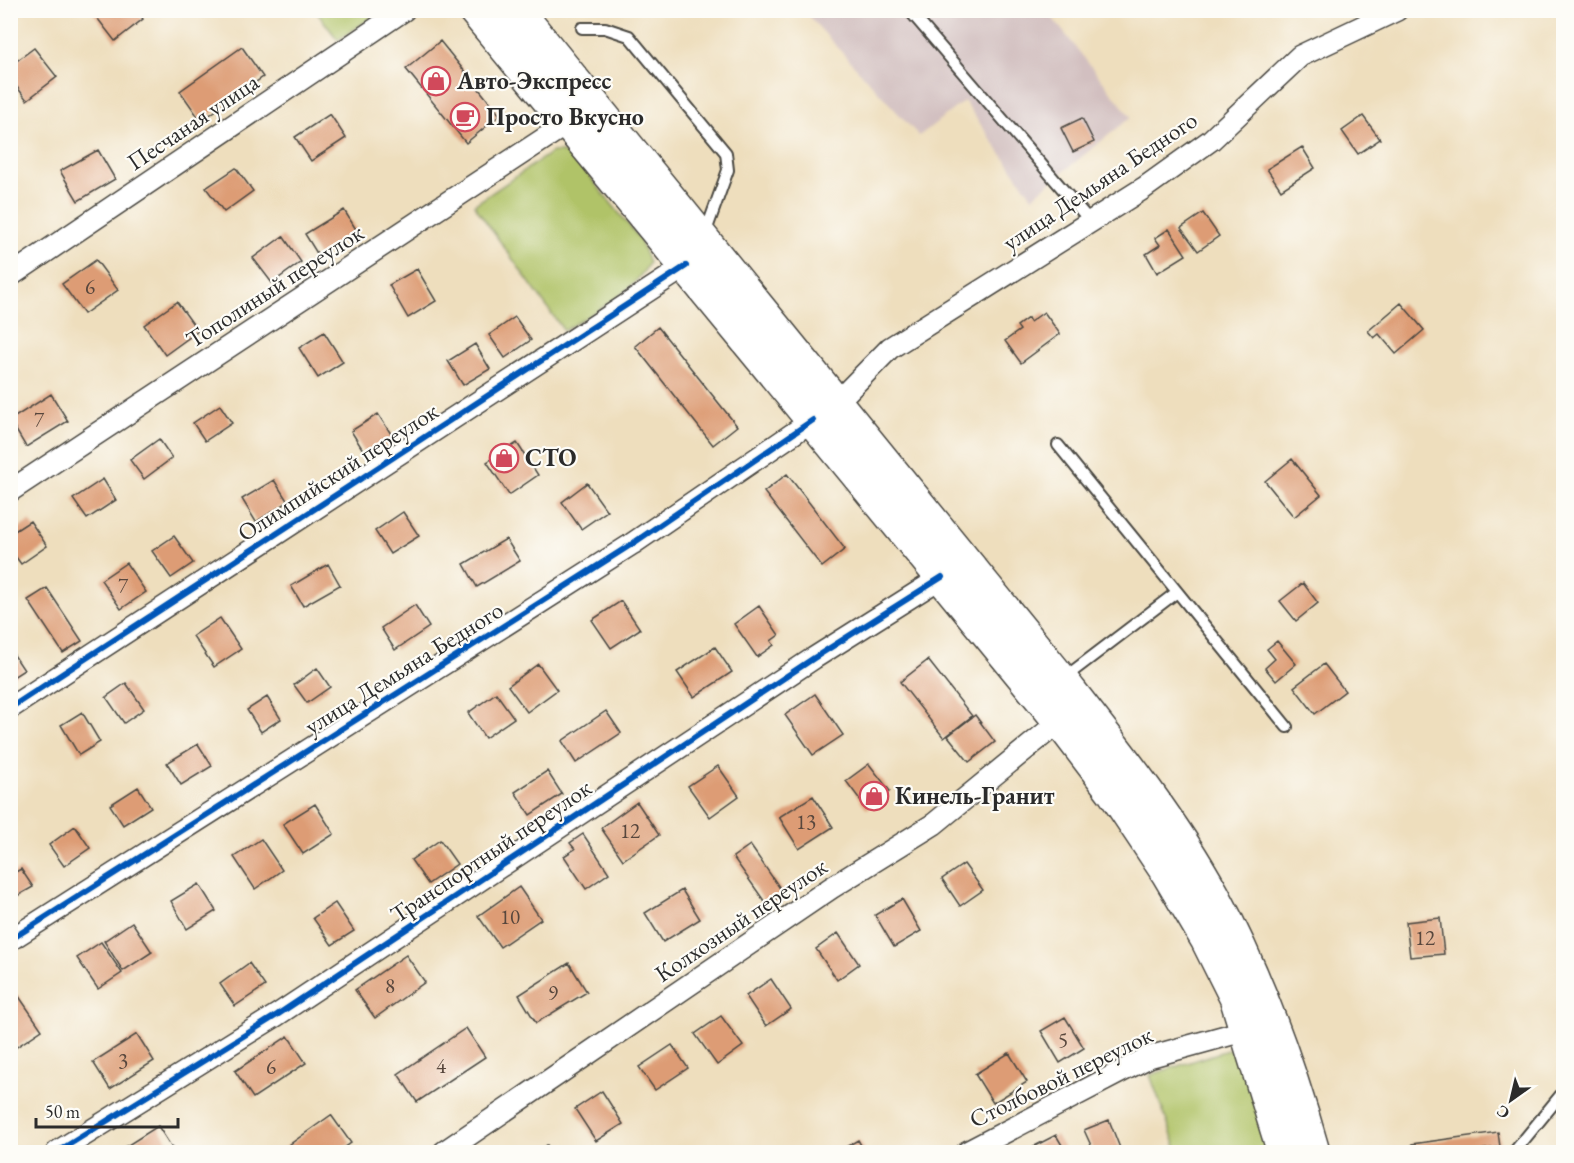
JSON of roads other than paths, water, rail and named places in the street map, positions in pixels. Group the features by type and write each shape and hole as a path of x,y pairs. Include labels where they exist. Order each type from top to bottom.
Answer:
{"main road":[{"path":"475,10 568,123 694,253"},
{"path":"516,10 694,253 825,412 1061,680 1135,777 1183,846 1212,894 1241,951 1271,1020 1313,1152"},
{"path":"825,412 942,577 1060,721 1114,792 1168,873 1207,939 1236,997 1284,1152"}],"street":[{"name":"Песчаная улица","path":"10,276 404,10"},
{"name":"улица Демьяна Бедного","path":"10,940 632,544 825,412 890,348 1090,221 1211,140 1300,56 1397,10"},
{"name":"Тополиный переулок","path":"10,491 568,123"},
{"name":"Олимпийский переулок","path":"10,708 694,253"},
{"name":"Транспортный переулок","path":"57,1152 277,1015 814,658 942,577"},
{"name":"Колхозный переулок","path":"444,1152 831,888 934,824 1060,721"},
{"name":"Столбовой переулок","path":"967,1152 1149,1057 1247,1030"}],"lane":[{"path":"909,10 1090,221"},
{"path":"582,28 605,28 629,36 726,153 728,170 694,253"},
{"path":"1058,445 1287,727"},
{"path":"1061,680 1177,592"},
{"path":"1514,1152 1563,1091"}],"place":[{"name":"Авто-Экспресс","path":"436,81"},
{"name":"Просто Вкусно","path":"465,117"},
{"name":"СТО","path":"504,458"},
{"name":"Кинель-Гранит","path":"874,796"}]}
